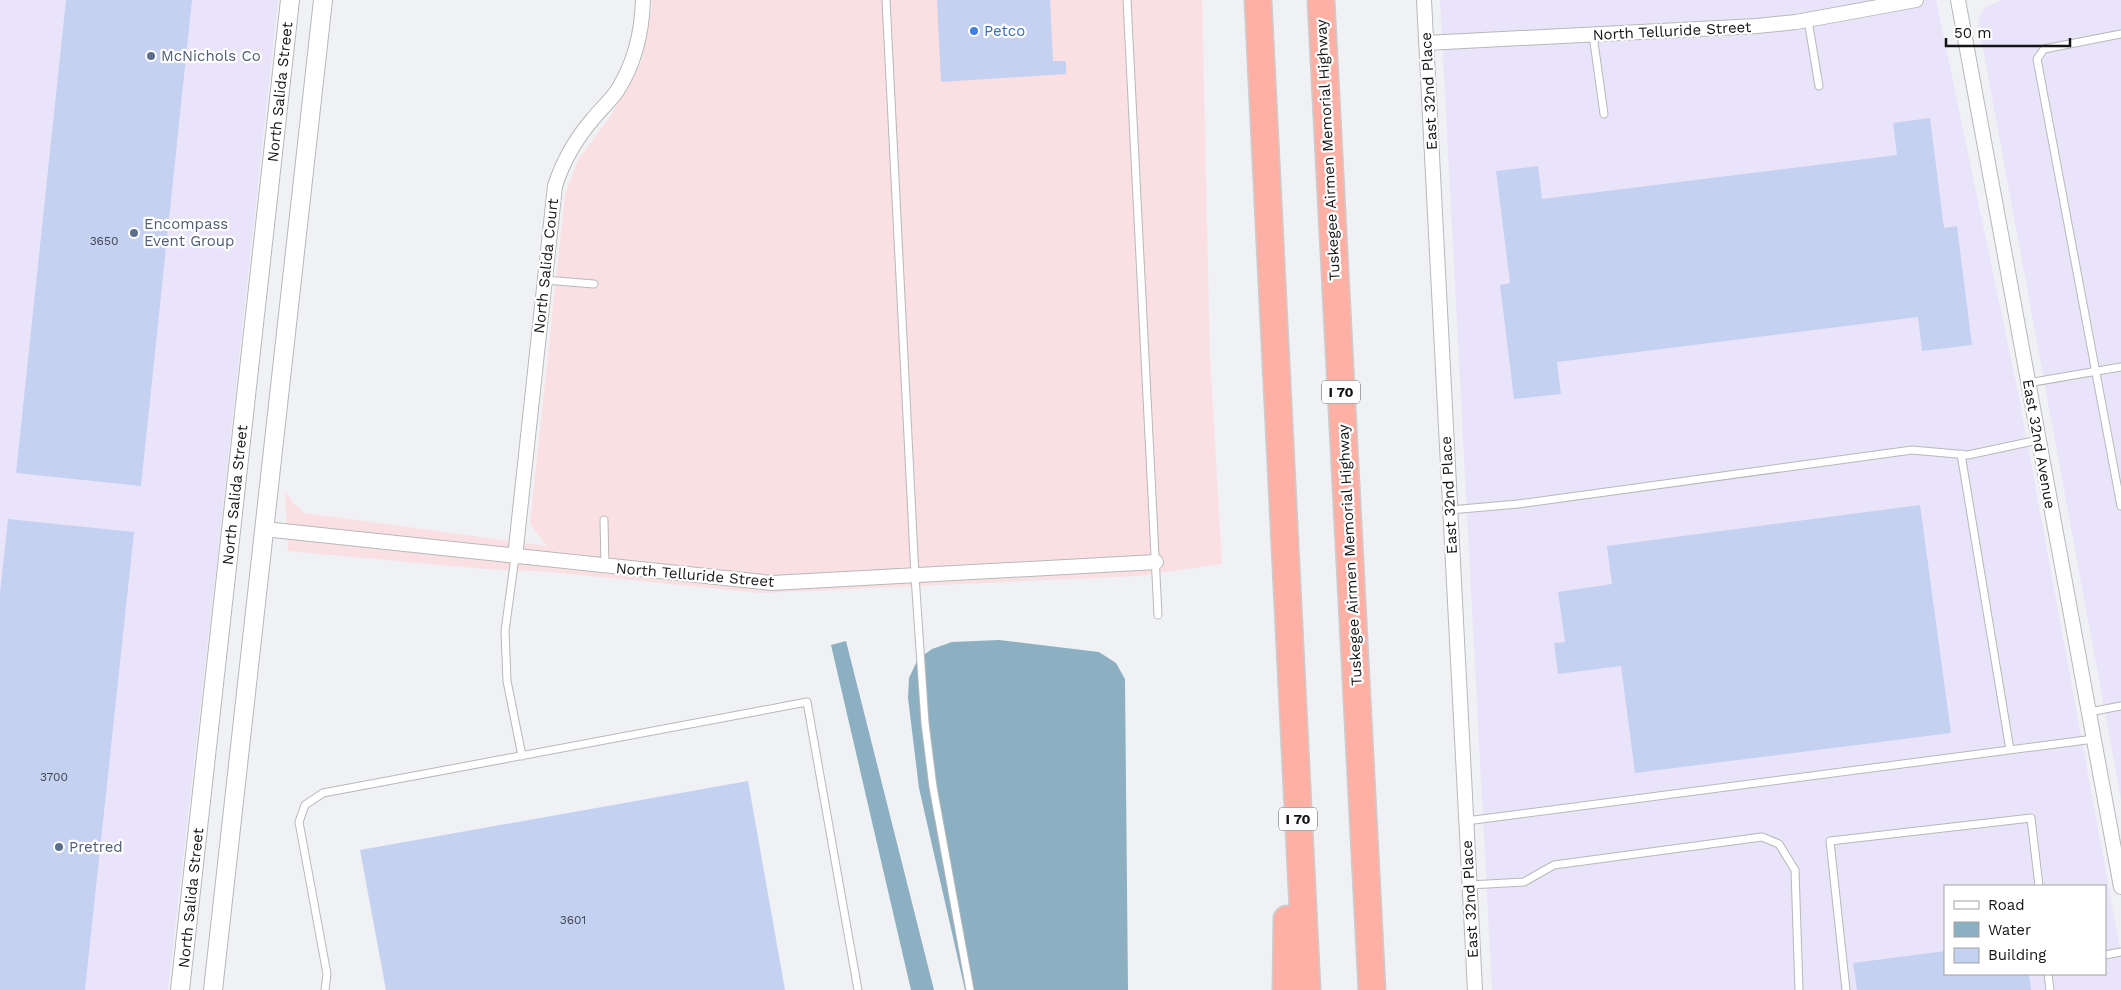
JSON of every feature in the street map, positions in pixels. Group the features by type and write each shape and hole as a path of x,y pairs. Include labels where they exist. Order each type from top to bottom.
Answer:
{"highway":[{"name":"I 70","path":"1258,0 1307,990"},
{"name":"Tuskegee Airmen Memorial Highway","path":"1321,0 1372,990"},
{"path":"1286,990 1289,649"},
{"path":"1362,785 1379,990"}],"street":[{"name":"North Salida Street","path":"180,990 290,0"},
{"path":"214,990 323,0"},
{"name":"North Salida Court","path":"515,556 550,217 555,186 561,167 581,133 616,92 634,58 640,38 643,0"},
{"name":"East 32nd Place","path":"1424,0 1475,990"},
{"name":"North Telluride Street","path":"1426,43 1757,26 1808,20 1916,0"},
{"name":"East 32nd Avenue","path":"1958,0 2121,887"},
{"name":"North Telluride Street","path":"264,529 772,583 1156,562"}],"lane":[{"path":"886,0 925,723 932,778 970,990"},
{"path":"1127,0 1158,615"},
{"path":"1808,20 1819,86"},
{"path":"2121,34 2044,49 2038,59 2121,506"},
{"path":"1593,35 1604,114"},
{"path":"544,280 594,284"},
{"path":"2028,383 2121,367"},
{"path":"1450,510 1518,504 1912,450 1968,455 2038,440"},
{"path":"1961,454 2010,750"},
{"path":"604,520 605,566"},
{"path":"515,556 505,631 507,681 522,756"},
{"path":"325,990 327,974 299,822 305,805 323,793 807,702 858,990"},
{"path":"2088,712 2121,706"},
{"path":"1466,821 2094,739"},
{"path":"1846,990 1830,841 2031,818 2039,885"},
{"path":"1469,885 1524,882 1554,865 1762,837 1779,844 1795,870 1799,990"},
{"path":"2106,955 2121,952"},
{"path":"2048,975 2050,990"}],"shaded area":[{"path":"0,0 278,0 168,990 0,990"},
{"path":"652,0 1202,0 1210,358 1222,564 1140,576 760,593 550,572 484,569 288,551 285,490 293,503 305,513 547,546 530,524 565,194 578,160 609,118 641,62"},
{"path":"1440,0 1936,0 2019,397 2121,954 2121,990 1492,990"},
{"path":"2002,0 2121,0 2121,800 1979,27 1981,12 1986,7"}],"water":[{"path":"999,640 1099,652 1116,663 1125,679 1128,990 965,990 919,788 908,698 909,678 918,659 932,649 952,642"},
{"path":"846,641 934,990 911,990 831,645"}],"building":[{"path":"66,0 192,0 141,486 16,473"},
{"path":"937,0 1050,0 1053,61 1066,61 1066,74 941,82"},
{"path":"1930,118 1944,228 1957,226 1972,345 1922,351 1918,317 1557,362 1561,394 1514,399 1500,285 1510,283 1496,171 1538,166 1542,199 1897,155 1893,123"},
{"path":"1920,505 1951,733 1635,773 1621,666 1558,674 1554,643 1565,642 1558,592 1612,584 1607,546"},
{"path":"8,519 134,532 85,990 0,990 0,594"},
{"path":"748,781 785,990 386,990 360,850"},
{"path":"1944,951 1944,975 2029,975 2031,990 1857,990 1853,963"}],"place":[{"name":"Petco","path":"974,31"},
{"name":"McNichols Co","path":"151,56"},
{"name":"Encompass Event Group","path":"134,233"},
{"name":"Pretred","path":"59,847"}]}
